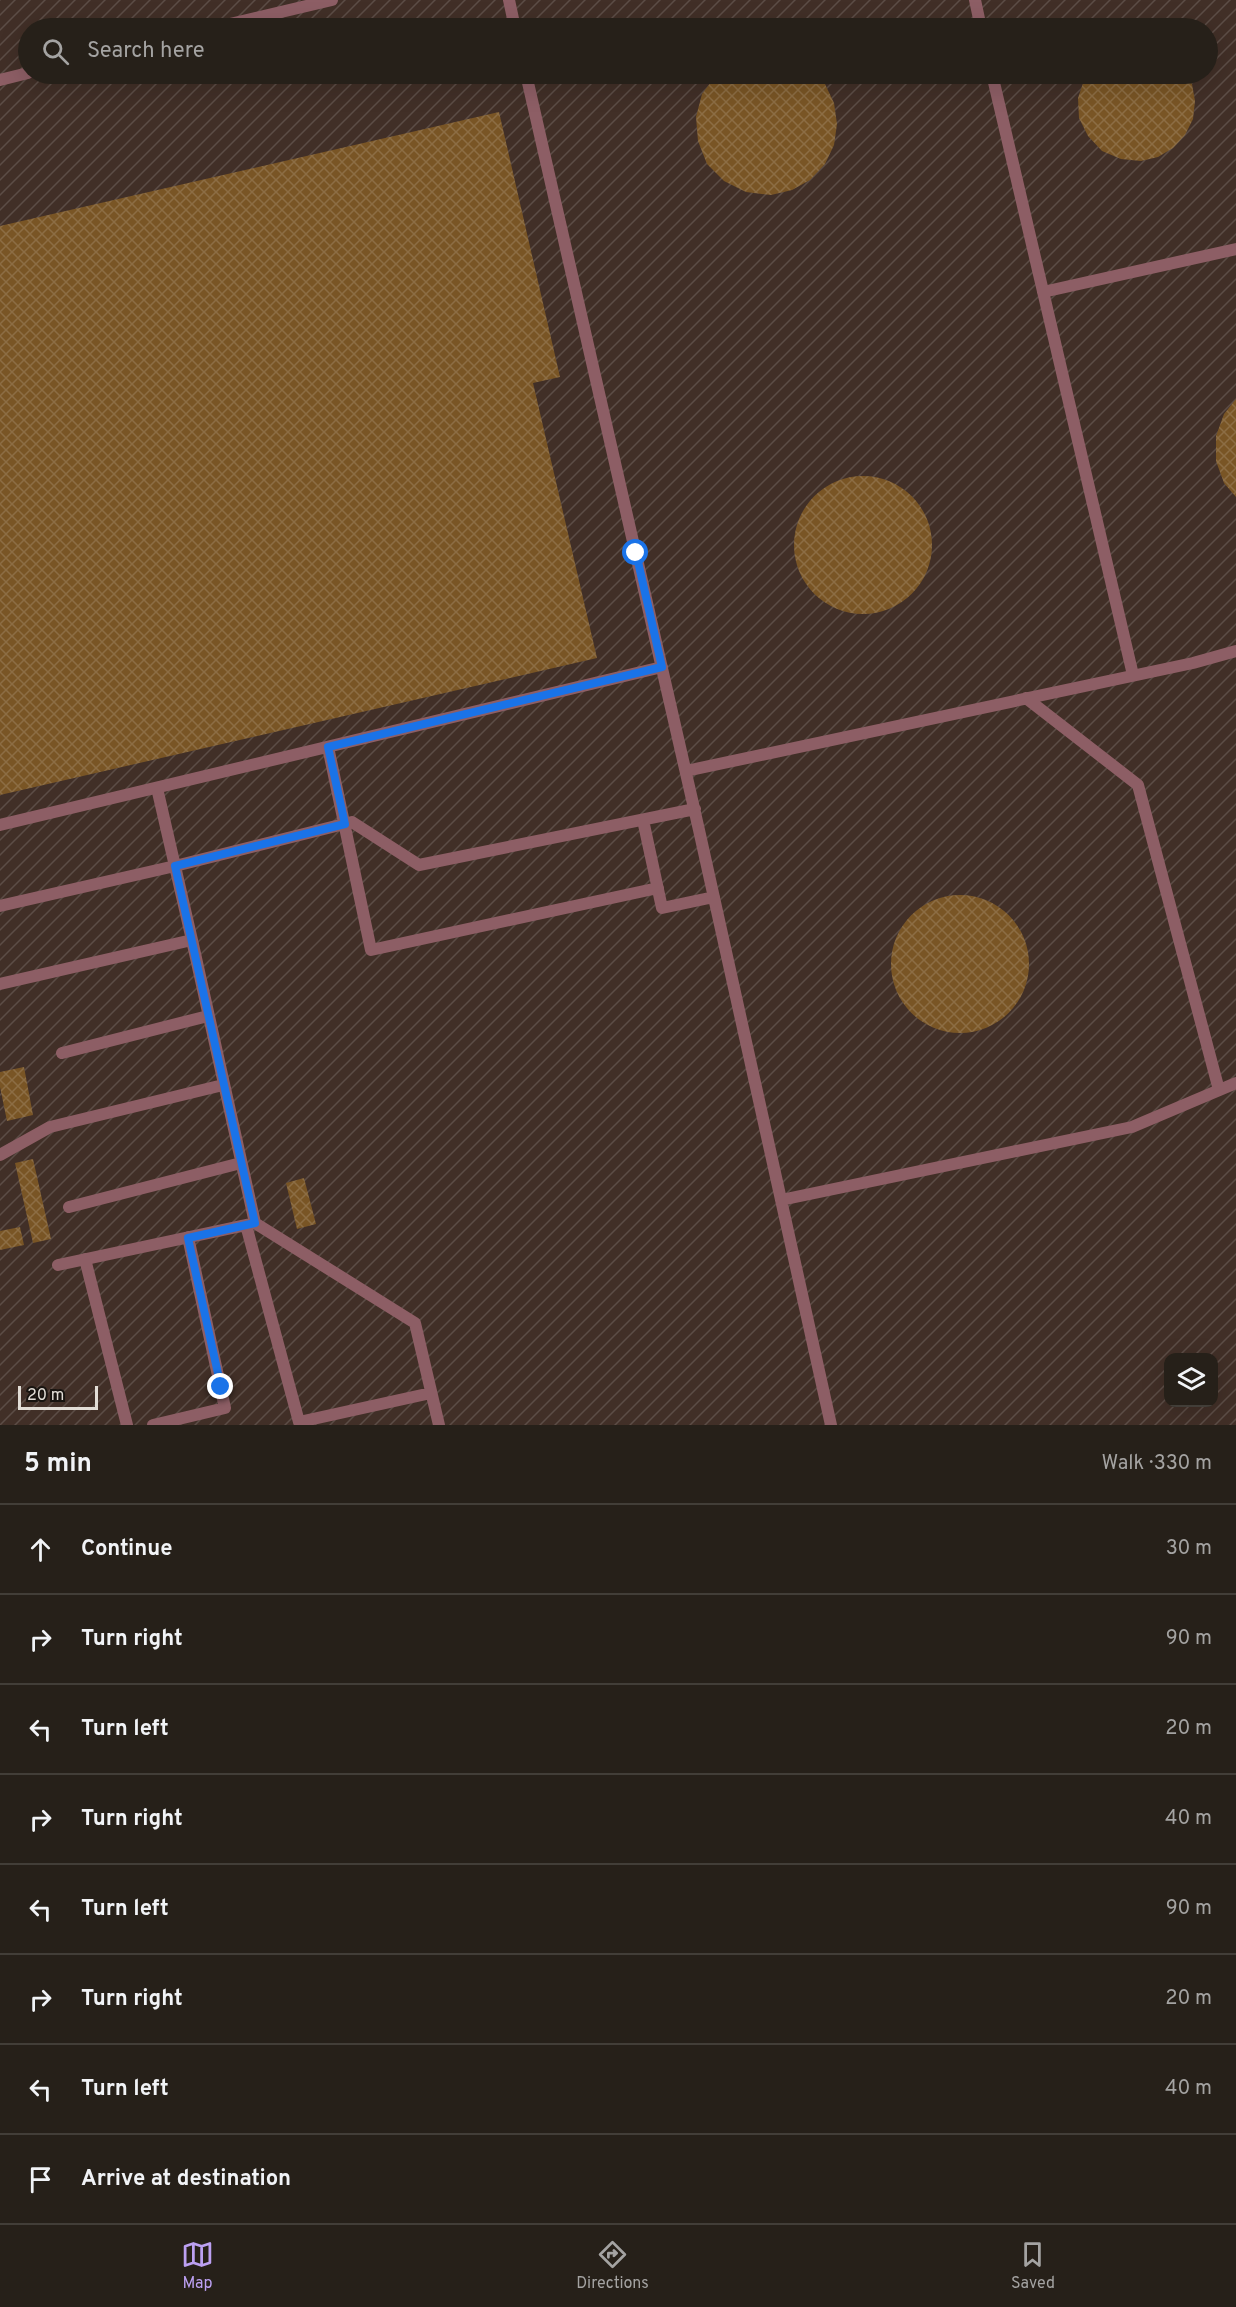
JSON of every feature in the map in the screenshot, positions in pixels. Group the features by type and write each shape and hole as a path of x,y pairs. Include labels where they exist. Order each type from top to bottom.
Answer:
{"lane":[{"path":"256,18 332,0"},
{"path":"509,0 513,18"},
{"path":"975,0 979,18"},
{"path":"0,80 18,76"},
{"path":"528,84 686,771 831,1425"},
{"path":"994,84 1133,675"},
{"path":"1043,292 1236,249"},
{"path":"686,771 1236,651"},
{"path":"0,825 662,667"},
{"path":"1026,698 1138,785 1218,1090"},
{"path":"328,747 371,950 658,888"},
{"path":"157,788 242,1163 251,1224 299,1422 431,1393"},
{"path":"0,906 352,822 419,865 694,809"},
{"path":"643,820 662,908 714,897"},
{"path":"0,984 192,940"},
{"path":"62,1053 208,1016"},
{"path":"781,1200 1132,1127 1236,1083"},
{"path":"0,1155 50,1127 223,1085"},
{"path":"69,1207 242,1163"},
{"path":"58,1265 251,1224 415,1323 439,1425"},
{"path":"153,1425 225,1408 188,1238"},
{"path":"85,1259 127,1425"}],"shaded area":[{"path":"0,0 1236,0 1236,1425 0,1425"}],"building":[{"path":"710,84 825,84 834,103 837,124 834,145 825,164 810,180 792,190 771,195 746,192 724,181 707,164 698,141 696,117 702,94"},
{"path":"1083,84 1192,84 1195,101 1193,119 1185,135 1173,148 1158,157 1141,161 1121,159 1102,151 1088,136 1079,118 1078,98"},
{"path":"499,112 560,377 533,383 597,658 0,795 0,226"},
{"path":"1236,399 1236,497 1224,483 1216,461 1216,436 1224,414"},
{"path":"863,476 889,481 912,496 927,519 932,545 927,571 912,594 889,609 863,614 837,609 814,594 799,571 794,545 799,519 814,496 837,481"},
{"path":"960,895 986,900 1009,915 1024,938 1029,964 1024,990 1009,1013 986,1028 960,1033 934,1028 911,1013 896,990 891,964 896,938 911,915 934,900"},
{"path":"24,1067 33,1115 7,1121 0,1087 0,1072"},
{"path":"33,1159 51,1239 33,1243 15,1163"},
{"path":"304,1178 316,1224 297,1229 286,1183"},
{"path":"20,1227 24,1245 0,1250 0,1231"}],"route":[{"path":"221,1387 188,1238 255,1223 175,866 345,824 328,747 662,667 636,553"}]}
